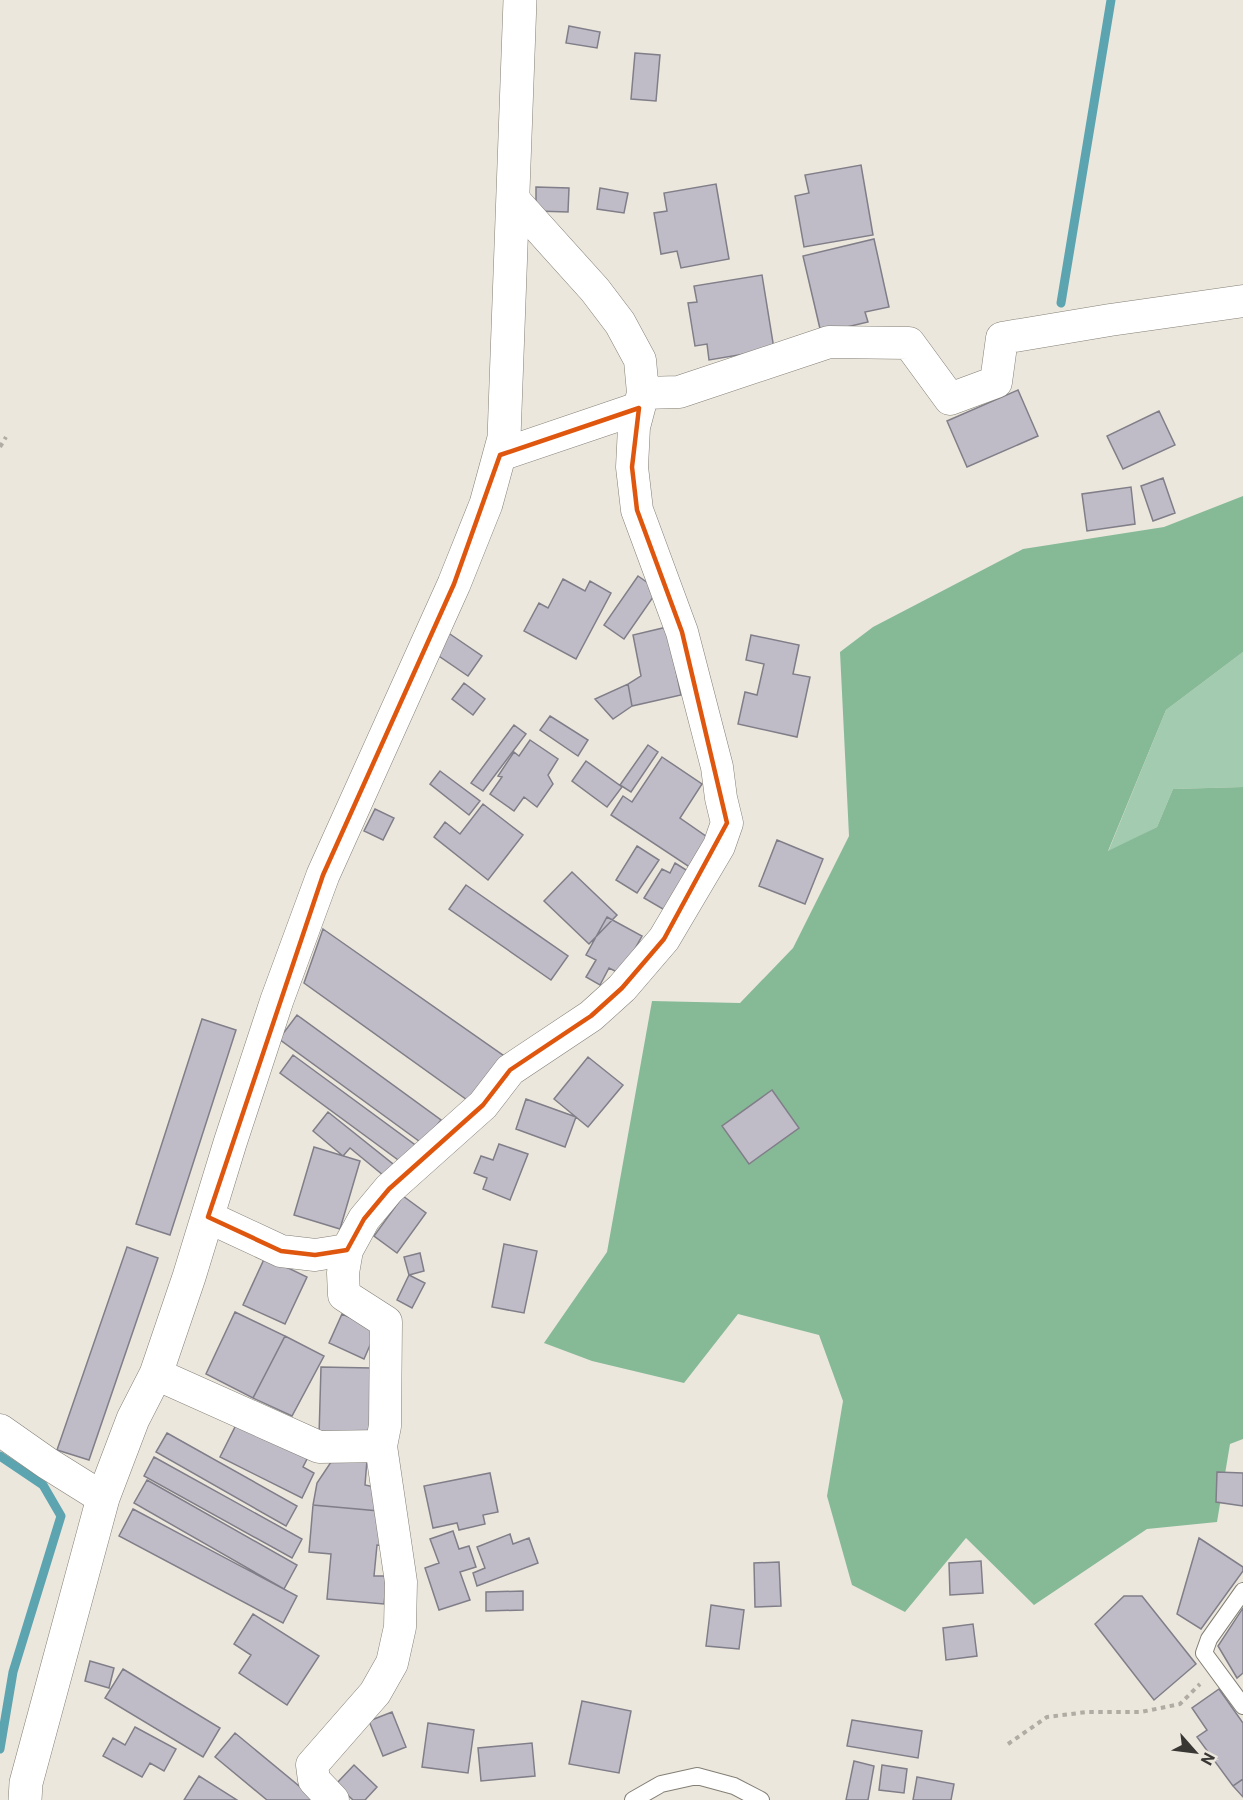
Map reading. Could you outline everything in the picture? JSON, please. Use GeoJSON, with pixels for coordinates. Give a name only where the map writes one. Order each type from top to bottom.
{"type":"FeatureCollection","features":[{"type":"Feature","properties":{"kind":"street"},"geometry":{"type":"LineString","coordinates":[[25,1800],[26,1784],[104,1498],[133,1419],[156,1374],[274,1011],[323,875],[454,584],[486,504],[500,455],[504,438],[520,0]]}},
{"type":"Feature","properties":{"kind":"street"},"geometry":{"type":"LineString","coordinates":[[333,1800],[314,1780],[312,1765],[375,1693],[392,1663],[400,1627],[401,1582],[381,1446],[385,1426],[386,1322],[344,1295],[344,1274],[348,1250],[364,1219],[389,1189],[483,1105],[510,1070],[591,1016],[622,988],[664,939],[719,846],[727,823],[717,767],[682,632],[637,510],[632,467],[634,427],[641,401],[640,360],[620,324],[595,290],[513,199]]}},
{"type":"Feature","properties":{"kind":"street"},"geometry":{"type":"LineString","coordinates":[[500,455],[641,401],[679,392],[830,342],[909,343],[950,399],[996,382],[1002,339],[1110,320],[1243,301]]}},
{"type":"Feature","properties":{"kind":"street"},"geometry":{"type":"LineString","coordinates":[[208,1217],[281,1251],[315,1255],[348,1250]]}},
{"type":"Feature","properties":{"kind":"street"},"geometry":{"type":"LineString","coordinates":[[156,1374],[320,1447],[381,1446]]}},
{"type":"Feature","properties":{"kind":"street"},"geometry":{"type":"LineString","coordinates":[[0,1430],[47,1463],[104,1498]]}},
{"type":"Feature","properties":{"kind":"lane"},"geometry":{"type":"LineString","coordinates":[[1243,1591],[1209,1639],[1204,1653],[1243,1706]]}},
{"type":"Feature","properties":{"kind":"lane"},"geometry":{"type":"LineString","coordinates":[[633,1800],[661,1784],[697,1776],[734,1786],[761,1800]]}},
{"type":"Feature","properties":{"kind":"path"},"geometry":{"type":"LineString","coordinates":[[0,447],[6,437]]}},
{"type":"Feature","properties":{"kind":"path"},"geometry":{"type":"LineString","coordinates":[[1008,1744],[1047,1717],[1086,1712],[1142,1712],[1180,1704],[1215,1668]]}},
{"type":"Feature","properties":{"kind":"highlighted area"},"geometry":{"type":"Polygon","coordinates":[[[639,408],[632,467],[637,510],[682,632],[727,823],[664,939],[622,988],[591,1016],[510,1070],[483,1105],[389,1189],[364,1219],[347,1250],[315,1255],[281,1251],[208,1217],[323,875],[454,584],[500,455],[639,408]]]}},
{"type":"Feature","properties":{"kind":"green space"},"geometry":{"type":"Polygon","coordinates":[[[1243,496],[1243,652],[1166,710],[1108,851],[1157,827],[1173,789],[1243,787],[1243,1439],[1230,1444],[1217,1522],[1147,1529],[1034,1605],[966,1538],[905,1612],[852,1585],[827,1496],[843,1401],[819,1335],[738,1314],[684,1383],[592,1361],[544,1343],[607,1252],[652,1001],[740,1003],[793,948],[849,836],[840,652],[873,627],[1023,549],[1164,527],[1243,496]]]}},
{"type":"Feature","properties":{"kind":"green space"},"geometry":{"type":"Polygon","coordinates":[[[1243,652],[1243,787],[1173,789],[1157,827],[1108,852],[1166,710],[1243,652]]]}},
{"type":"Feature","properties":{"kind":"building"},"geometry":{"type":"Polygon","coordinates":[[[569,26],[600,32],[597,48],[566,43],[569,26]]]}},
{"type":"Feature","properties":{"kind":"building"},"geometry":{"type":"Polygon","coordinates":[[[635,53],[660,55],[656,101],[631,99],[635,53]]]}},
{"type":"Feature","properties":{"kind":"building"},"geometry":{"type":"Polygon","coordinates":[[[861,165],[873,235],[804,247],[795,196],[809,193],[805,175],[861,165]]]}},
{"type":"Feature","properties":{"kind":"building"},"geometry":{"type":"Polygon","coordinates":[[[716,184],[729,259],[681,268],[677,251],[661,254],[654,213],[667,211],[664,193],[716,184]]]}},
{"type":"Feature","properties":{"kind":"building"},"geometry":{"type":"Polygon","coordinates":[[[536,187],[569,188],[568,212],[536,211],[536,187]]]}},
{"type":"Feature","properties":{"kind":"building"},"geometry":{"type":"Polygon","coordinates":[[[600,188],[628,193],[624,213],[597,209],[600,188]]]}},
{"type":"Feature","properties":{"kind":"building"},"geometry":{"type":"Polygon","coordinates":[[[874,239],[889,307],[865,312],[868,322],[821,333],[803,256],[874,239]]]}},
{"type":"Feature","properties":{"kind":"building"},"geometry":{"type":"Polygon","coordinates":[[[762,275],[774,349],[709,360],[707,344],[695,346],[688,303],[697,302],[694,286],[762,275]]]}},
{"type":"Feature","properties":{"kind":"building"},"geometry":{"type":"Polygon","coordinates":[[[1018,390],[1038,436],[967,467],[947,421],[1018,390]]]}},
{"type":"Feature","properties":{"kind":"building"},"geometry":{"type":"Polygon","coordinates":[[[1159,411],[1175,445],[1123,469],[1107,436],[1159,411]]]}},
{"type":"Feature","properties":{"kind":"building"},"geometry":{"type":"Polygon","coordinates":[[[1163,478],[1175,513],[1153,521],[1141,486],[1163,478]]]}},
{"type":"Feature","properties":{"kind":"building"},"geometry":{"type":"Polygon","coordinates":[[[1131,487],[1135,524],[1087,531],[1082,494],[1131,487]]]}},
{"type":"Feature","properties":{"kind":"building"},"geometry":{"type":"Polygon","coordinates":[[[638,576],[658,590],[624,639],[604,625],[638,576]]]}},
{"type":"Feature","properties":{"kind":"building"},"geometry":{"type":"Polygon","coordinates":[[[563,579],[585,591],[590,581],[611,593],[576,659],[524,631],[539,603],[548,608],[563,579]]]}},
{"type":"Feature","properties":{"kind":"building"},"geometry":{"type":"Polygon","coordinates":[[[667,627],[681,695],[632,706],[628,684],[641,676],[633,635],[667,627]]]}},
{"type":"Feature","properties":{"kind":"building"},"geometry":{"type":"Polygon","coordinates":[[[447,632],[482,656],[468,676],[433,652],[447,632]]]}},
{"type":"Feature","properties":{"kind":"building"},"geometry":{"type":"Polygon","coordinates":[[[751,635],[799,645],[793,674],[810,677],[797,737],[738,724],[745,692],[757,695],[764,664],[746,660],[751,635]]]}},
{"type":"Feature","properties":{"kind":"building"},"geometry":{"type":"Polygon","coordinates":[[[464,683],[485,699],[473,715],[452,699],[464,683]]]}},
{"type":"Feature","properties":{"kind":"building"},"geometry":{"type":"Polygon","coordinates":[[[628,684],[632,706],[613,719],[595,699],[628,684]]]}},
{"type":"Feature","properties":{"kind":"building"},"geometry":{"type":"Polygon","coordinates":[[[550,716],[588,740],[578,756],[540,730],[550,716]]]}},
{"type":"Feature","properties":{"kind":"building"},"geometry":{"type":"Polygon","coordinates":[[[514,725],[526,734],[483,791],[471,783],[514,725]]]}},
{"type":"Feature","properties":{"kind":"building"},"geometry":{"type":"Polygon","coordinates":[[[530,740],[558,759],[548,775],[553,784],[537,807],[524,797],[514,811],[490,794],[502,777],[498,776],[514,752],[519,756],[530,740]]]}},
{"type":"Feature","properties":{"kind":"building"},"geometry":{"type":"Polygon","coordinates":[[[648,745],[658,752],[631,792],[620,785],[648,745]]]}},
{"type":"Feature","properties":{"kind":"building"},"geometry":{"type":"Polygon","coordinates":[[[662,757],[702,784],[680,818],[710,839],[691,868],[611,815],[623,796],[632,802],[662,757]]]}},
{"type":"Feature","properties":{"kind":"building"},"geometry":{"type":"Polygon","coordinates":[[[586,761],[622,787],[607,807],[572,781],[586,761]]]}},
{"type":"Feature","properties":{"kind":"building"},"geometry":{"type":"Polygon","coordinates":[[[440,771],[480,801],[469,815],[430,784],[440,771]]]}},
{"type":"Feature","properties":{"kind":"building"},"geometry":{"type":"Polygon","coordinates":[[[483,804],[523,835],[488,880],[434,837],[445,822],[460,834],[483,804]]]}},
{"type":"Feature","properties":{"kind":"building"},"geometry":{"type":"Polygon","coordinates":[[[375,809],[394,818],[383,840],[364,831],[375,809]]]}},
{"type":"Feature","properties":{"kind":"building"},"geometry":{"type":"Polygon","coordinates":[[[777,840],[823,859],[805,904],[759,886],[777,840]]]}},
{"type":"Feature","properties":{"kind":"building"},"geometry":{"type":"Polygon","coordinates":[[[637,846],[659,860],[637,893],[616,880],[637,846]]]}},
{"type":"Feature","properties":{"kind":"building"},"geometry":{"type":"Polygon","coordinates":[[[675,863],[691,873],[668,912],[644,898],[662,869],[670,873],[675,863]]]}},
{"type":"Feature","properties":{"kind":"building"},"geometry":{"type":"Polygon","coordinates":[[[572,872],[617,915],[589,944],[544,901],[572,872]]]}},
{"type":"Feature","properties":{"kind":"building"},"geometry":{"type":"Polygon","coordinates":[[[466,885],[568,956],[551,980],[449,909],[466,885]]]}},
{"type":"Feature","properties":{"kind":"building"},"geometry":{"type":"Polygon","coordinates":[[[607,917],[642,936],[621,974],[609,968],[600,985],[586,977],[596,960],[586,955],[607,917]]]}},
{"type":"Feature","properties":{"kind":"building"},"geometry":{"type":"Polygon","coordinates":[[[323,929],[507,1058],[470,1102],[304,983],[323,929]]]}},
{"type":"Feature","properties":{"kind":"building"},"geometry":{"type":"Polygon","coordinates":[[[297,1015],[441,1120],[423,1144],[279,1039],[297,1015]]]}},
{"type":"Feature","properties":{"kind":"building"},"geometry":{"type":"Polygon","coordinates":[[[202,1019],[236,1030],[170,1235],[136,1224],[202,1019]]]}},
{"type":"Feature","properties":{"kind":"building"},"geometry":{"type":"Polygon","coordinates":[[[293,1055],[418,1147],[405,1165],[280,1073],[293,1055]]]}},
{"type":"Feature","properties":{"kind":"building"},"geometry":{"type":"Polygon","coordinates":[[[588,1057],[623,1085],[588,1127],[554,1099],[588,1057]]]}},
{"type":"Feature","properties":{"kind":"building"},"geometry":{"type":"Polygon","coordinates":[[[772,1090],[799,1128],[749,1164],[722,1126],[772,1090]]]}},
{"type":"Feature","properties":{"kind":"building"},"geometry":{"type":"Polygon","coordinates":[[[526,1099],[576,1117],[565,1147],[516,1129],[526,1099]]]}},
{"type":"Feature","properties":{"kind":"building"},"geometry":{"type":"Polygon","coordinates":[[[328,1112],[398,1168],[389,1180],[350,1148],[343,1156],[313,1131],[328,1112]]]}},
{"type":"Feature","properties":{"kind":"building"},"geometry":{"type":"Polygon","coordinates":[[[499,1144],[528,1154],[510,1200],[483,1189],[487,1178],[474,1173],[481,1156],[493,1160],[499,1144]]]}},
{"type":"Feature","properties":{"kind":"building"},"geometry":{"type":"Polygon","coordinates":[[[314,1147],[360,1161],[340,1229],[294,1215],[314,1147]]]}},
{"type":"Feature","properties":{"kind":"building"},"geometry":{"type":"Polygon","coordinates":[[[403,1196],[426,1213],[397,1253],[374,1236],[403,1196]]]}},
{"type":"Feature","properties":{"kind":"building"},"geometry":{"type":"Polygon","coordinates":[[[504,1244],[537,1251],[524,1313],[492,1307],[504,1244]]]}},
{"type":"Feature","properties":{"kind":"building"},"geometry":{"type":"Polygon","coordinates":[[[127,1247],[158,1258],[89,1460],[57,1450],[127,1247]]]}},
{"type":"Feature","properties":{"kind":"building"},"geometry":{"type":"Polygon","coordinates":[[[420,1253],[424,1271],[409,1275],[404,1257],[420,1253]]]}},
{"type":"Feature","properties":{"kind":"building"},"geometry":{"type":"Polygon","coordinates":[[[265,1257],[307,1277],[285,1324],[243,1305],[265,1257]]]}},
{"type":"Feature","properties":{"kind":"building"},"geometry":{"type":"Polygon","coordinates":[[[409,1275],[425,1283],[412,1308],[397,1300],[409,1275]]]}},
{"type":"Feature","properties":{"kind":"building"},"geometry":{"type":"Polygon","coordinates":[[[235,1312],[285,1336],[253,1398],[206,1374],[235,1312]]]}},
{"type":"Feature","properties":{"kind":"building"},"geometry":{"type":"Polygon","coordinates":[[[342,1314],[377,1329],[364,1359],[329,1343],[342,1314]]]}},
{"type":"Feature","properties":{"kind":"building"},"geometry":{"type":"Polygon","coordinates":[[[285,1336],[324,1356],[292,1416],[253,1398],[285,1336]]]}},
{"type":"Feature","properties":{"kind":"building"},"geometry":{"type":"Polygon","coordinates":[[[321,1367],[371,1368],[370,1437],[319,1436],[321,1367]]]}},
{"type":"Feature","properties":{"kind":"building"},"geometry":{"type":"Polygon","coordinates":[[[238,1421],[309,1455],[303,1467],[314,1473],[302,1498],[220,1457],[238,1421]]]}},
{"type":"Feature","properties":{"kind":"building"},"geometry":{"type":"Polygon","coordinates":[[[167,1433],[297,1506],[286,1526],[156,1452],[167,1433]]]}},
{"type":"Feature","properties":{"kind":"building"},"geometry":{"type":"Polygon","coordinates":[[[335,1456],[367,1460],[365,1485],[374,1487],[379,1511],[313,1505],[317,1483],[335,1456]]]}},
{"type":"Feature","properties":{"kind":"building"},"geometry":{"type":"Polygon","coordinates":[[[154,1457],[302,1539],[292,1558],[144,1476],[154,1457]]]}},
{"type":"Feature","properties":{"kind":"building"},"geometry":{"type":"Polygon","coordinates":[[[1217,1472],[1243,1473],[1243,1506],[1216,1502],[1217,1472]]]}},
{"type":"Feature","properties":{"kind":"building"},"geometry":{"type":"Polygon","coordinates":[[[490,1473],[498,1512],[483,1515],[485,1524],[459,1530],[457,1523],[433,1528],[424,1486],[490,1473]]]}},
{"type":"Feature","properties":{"kind":"building"},"geometry":{"type":"Polygon","coordinates":[[[147,1480],[297,1565],[284,1589],[134,1503],[147,1480]]]}},
{"type":"Feature","properties":{"kind":"building"},"geometry":{"type":"Polygon","coordinates":[[[313,1505],[379,1511],[385,1546],[377,1545],[374,1576],[387,1576],[384,1604],[327,1599],[331,1554],[309,1552],[313,1505]]]}},
{"type":"Feature","properties":{"kind":"building"},"geometry":{"type":"Polygon","coordinates":[[[133,1509],[297,1596],[283,1623],[119,1536],[133,1509]]]}},
{"type":"Feature","properties":{"kind":"building"},"geometry":{"type":"Polygon","coordinates":[[[453,1531],[459,1549],[469,1546],[476,1567],[460,1572],[470,1600],[439,1610],[425,1568],[439,1563],[430,1539],[453,1531]]]}},
{"type":"Feature","properties":{"kind":"building"},"geometry":{"type":"Polygon","coordinates":[[[510,1534],[513,1544],[529,1538],[538,1563],[477,1586],[473,1573],[485,1568],[477,1547],[510,1534]]]}},
{"type":"Feature","properties":{"kind":"building"},"geometry":{"type":"Polygon","coordinates":[[[1199,1538],[1243,1567],[1243,1571],[1201,1629],[1177,1614],[1199,1538]]]}},
{"type":"Feature","properties":{"kind":"building"},"geometry":{"type":"Polygon","coordinates":[[[981,1561],[983,1593],[950,1595],[949,1563],[981,1561]]]}},
{"type":"Feature","properties":{"kind":"building"},"geometry":{"type":"Polygon","coordinates":[[[779,1562],[781,1606],[755,1607],[754,1563],[779,1562]]]}},
{"type":"Feature","properties":{"kind":"building"},"geometry":{"type":"Polygon","coordinates":[[[523,1591],[523,1610],[486,1611],[486,1592],[523,1591]]]}},
{"type":"Feature","properties":{"kind":"building"},"geometry":{"type":"Polygon","coordinates":[[[1124,1596],[1142,1596],[1196,1664],[1154,1700],[1095,1624],[1124,1596]]]}},
{"type":"Feature","properties":{"kind":"building"},"geometry":{"type":"Polygon","coordinates":[[[711,1605],[744,1610],[739,1649],[706,1646],[711,1605]]]}},
{"type":"Feature","properties":{"kind":"building"},"geometry":{"type":"Polygon","coordinates":[[[1243,1608],[1243,1673],[1237,1678],[1218,1646],[1243,1608]]]}},
{"type":"Feature","properties":{"kind":"building"},"geometry":{"type":"Polygon","coordinates":[[[253,1614],[319,1656],[287,1705],[239,1673],[251,1655],[234,1644],[253,1614]]]}},
{"type":"Feature","properties":{"kind":"building"},"geometry":{"type":"Polygon","coordinates":[[[973,1624],[977,1656],[946,1660],[943,1628],[973,1624]]]}},
{"type":"Feature","properties":{"kind":"building"},"geometry":{"type":"Polygon","coordinates":[[[90,1661],[114,1668],[109,1688],[85,1681],[90,1661]]]}},
{"type":"Feature","properties":{"kind":"building"},"geometry":{"type":"Polygon","coordinates":[[[123,1669],[220,1728],[203,1757],[105,1698],[123,1669]]]}},
{"type":"Feature","properties":{"kind":"building"},"geometry":{"type":"Polygon","coordinates":[[[1219,1689],[1243,1723],[1243,1779],[1233,1786],[1197,1737],[1207,1730],[1192,1708],[1219,1689]]]}},
{"type":"Feature","properties":{"kind":"building"},"geometry":{"type":"Polygon","coordinates":[[[582,1701],[631,1711],[619,1773],[569,1764],[582,1701]]]}},
{"type":"Feature","properties":{"kind":"building"},"geometry":{"type":"Polygon","coordinates":[[[392,1712],[406,1747],[383,1756],[369,1721],[392,1712]]]}},
{"type":"Feature","properties":{"kind":"building"},"geometry":{"type":"Polygon","coordinates":[[[852,1720],[922,1731],[918,1758],[847,1746],[852,1720]]]}},
{"type":"Feature","properties":{"kind":"building"},"geometry":{"type":"Polygon","coordinates":[[[428,1723],[474,1730],[468,1773],[422,1767],[428,1723]]]}},
{"type":"Feature","properties":{"kind":"building"},"geometry":{"type":"Polygon","coordinates":[[[135,1727],[176,1749],[164,1771],[150,1763],[142,1777],[103,1756],[113,1738],[125,1745],[135,1727]]]}},
{"type":"Feature","properties":{"kind":"building"},"geometry":{"type":"Polygon","coordinates":[[[235,1733],[316,1800],[267,1800],[215,1757],[235,1733]]]}},
{"type":"Feature","properties":{"kind":"building"},"geometry":{"type":"Polygon","coordinates":[[[532,1743],[535,1776],[481,1781],[478,1748],[532,1743]]]}},
{"type":"Feature","properties":{"kind":"building"},"geometry":{"type":"Polygon","coordinates":[[[854,1761],[874,1766],[868,1800],[846,1800],[854,1761]]]}},
{"type":"Feature","properties":{"kind":"building"},"geometry":{"type":"Polygon","coordinates":[[[354,1765],[377,1787],[365,1800],[353,1800],[336,1784],[354,1765]]]}},
{"type":"Feature","properties":{"kind":"building"},"geometry":{"type":"Polygon","coordinates":[[[882,1765],[907,1769],[904,1793],[879,1790],[882,1765]]]}},
{"type":"Feature","properties":{"kind":"building"},"geometry":{"type":"Polygon","coordinates":[[[199,1776],[237,1800],[184,1800],[199,1776]]]}},
{"type":"Feature","properties":{"kind":"building"},"geometry":{"type":"Polygon","coordinates":[[[917,1777],[954,1784],[951,1800],[913,1800],[917,1777]]]}},
{"type":"Feature","properties":{"kind":"building"},"geometry":{"type":"Polygon","coordinates":[[[1243,1779],[1243,1797],[1233,1786],[1243,1779]]]}},
{"type":"Feature","properties":{"kind":"waterway"},"geometry":{"type":"LineString","coordinates":[[1061,303],[1111,0]]}},
{"type":"Feature","properties":{"kind":"waterway"},"geometry":{"type":"LineString","coordinates":[[0,1456],[43,1485],[61,1516],[13,1672],[0,1749]]}}]}
